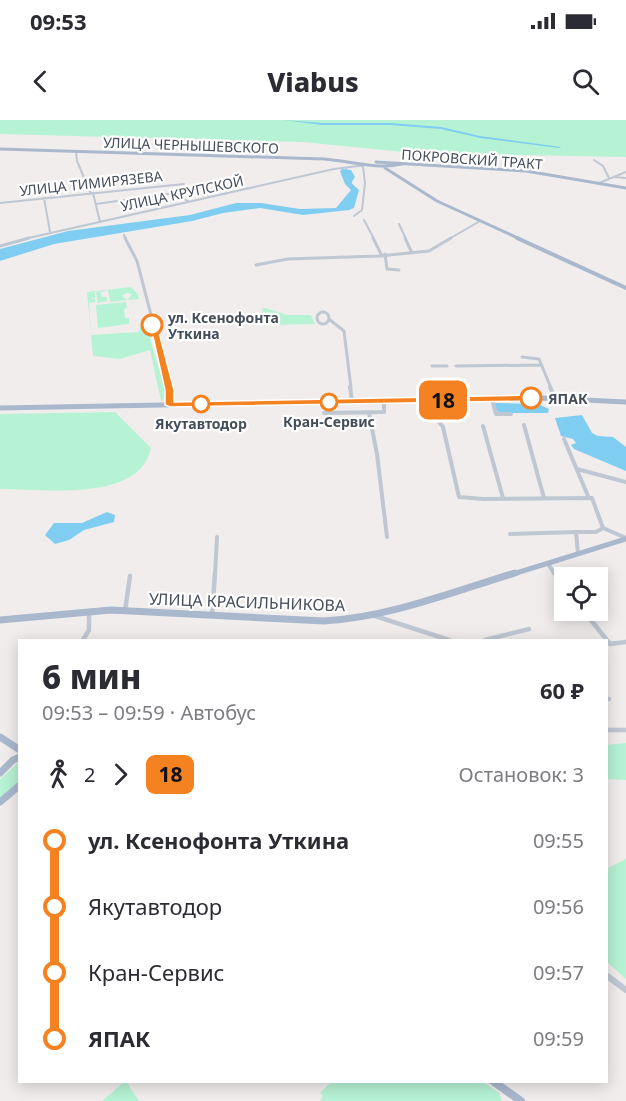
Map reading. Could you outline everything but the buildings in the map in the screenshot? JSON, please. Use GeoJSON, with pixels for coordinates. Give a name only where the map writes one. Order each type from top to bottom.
{"type":"FeatureCollection","features":[{"type":"Feature","properties":{"kind":"main road","name":"УЛИЦА ЧЕРНЫШЕВСКОГО"},"geometry":{"type":"LineString","coordinates":[[0,149],[368,164],[393,172],[430,197],[626,288]]}},
{"type":"Feature","properties":{"kind":"main road","name":"ПОКРОВСКИЙ ТРАКТ"},"geometry":{"type":"LineString","coordinates":[[357,162],[518,170],[626,188]]}},
{"type":"Feature","properties":{"kind":"main road"},"geometry":{"type":"LineString","coordinates":[[381,167],[380,164],[389,165]]}},
{"type":"Feature","properties":{"kind":"main road"},"geometry":{"type":"LineString","coordinates":[[381,167],[389,165]]}},
{"type":"Feature","properties":{"kind":"main road"},"geometry":{"type":"LineString","coordinates":[[389,165],[393,172]]}},
{"type":"Feature","properties":{"kind":"main road"},"geometry":{"type":"LineString","coordinates":[[0,408],[555,398],[626,402]]}},
{"type":"Feature","properties":{"kind":"main road","name":"УЛИЦА КРАСИЛЬНИКОВА"},"geometry":{"type":"LineString","coordinates":[[0,620],[89,611],[324,621],[375,616],[626,538]]}},
{"type":"Feature","properties":{"kind":"main road"},"geometry":{"type":"LineString","coordinates":[[0,737],[18,749]]}},
{"type":"Feature","properties":{"kind":"main road"},"geometry":{"type":"LineString","coordinates":[[0,773],[16,759],[9,744]]}},
{"type":"Feature","properties":{"kind":"main road"},"geometry":{"type":"LineString","coordinates":[[0,802],[18,787]]}},
{"type":"Feature","properties":{"kind":"main road"},"geometry":{"type":"LineString","coordinates":[[495,1083],[511,1098],[521,1101]]}},
{"type":"Feature","properties":{"kind":"street"},"geometry":{"type":"LineString","coordinates":[[76,152],[77,161],[96,204],[100,222]]}},
{"type":"Feature","properties":{"kind":"street"},"geometry":{"type":"LineString","coordinates":[[594,160],[603,166],[611,178]]}},
{"type":"Feature","properties":{"kind":"street","name":"УЛИЦА КРУПСКОЙ"},"geometry":{"type":"LineString","coordinates":[[0,246],[50,232],[334,169],[368,164]]}},
{"type":"Feature","properties":{"kind":"street"},"geometry":{"type":"LineString","coordinates":[[354,216],[362,210],[366,194],[367,177],[363,166]]}},
{"type":"Feature","properties":{"kind":"street"},"geometry":{"type":"LineString","coordinates":[[599,183],[626,172]]}},
{"type":"Feature","properties":{"kind":"street"},"geometry":{"type":"LineString","coordinates":[[611,178],[626,178]]}},
{"type":"Feature","properties":{"kind":"street","name":"УЛИЦА ТИМИРЯЗЕВА"},"geometry":{"type":"LineString","coordinates":[[0,203],[184,184]]}},
{"type":"Feature","properties":{"kind":"street"},"geometry":{"type":"LineString","coordinates":[[96,204],[175,193],[189,202]]}},
{"type":"Feature","properties":{"kind":"street"},"geometry":{"type":"LineString","coordinates":[[44,198],[50,232]]}},
{"type":"Feature","properties":{"kind":"street"},"geometry":{"type":"LineString","coordinates":[[364,220],[384,255],[387,269],[399,270]]}},
{"type":"Feature","properties":{"kind":"street"},"geometry":{"type":"LineString","coordinates":[[256,265],[288,259],[429,251],[480,221]]}},
{"type":"Feature","properties":{"kind":"street"},"geometry":{"type":"LineString","coordinates":[[399,224],[412,253]]}},
{"type":"Feature","properties":{"kind":"street"},"geometry":{"type":"LineString","coordinates":[[124,236],[137,261],[170,390],[170,405]]}},
{"type":"Feature","properties":{"kind":"street"},"geometry":{"type":"LineString","coordinates":[[329,322],[339,325],[344,331],[352,401]]}},
{"type":"Feature","properties":{"kind":"street"},"geometry":{"type":"LineString","coordinates":[[522,357],[538,357],[555,398]]}},
{"type":"Feature","properties":{"kind":"street"},"geometry":{"type":"LineString","coordinates":[[456,366],[542,365]]}},
{"type":"Feature","properties":{"kind":"street"},"geometry":{"type":"LineString","coordinates":[[432,366],[447,366]]}},
{"type":"Feature","properties":{"kind":"street"},"geometry":{"type":"LineString","coordinates":[[492,399],[496,414],[511,414]]}},
{"type":"Feature","properties":{"kind":"street"},"geometry":{"type":"LineString","coordinates":[[433,400],[434,414],[443,427],[459,497],[588,496]]}},
{"type":"Feature","properties":{"kind":"street"},"geometry":{"type":"LineString","coordinates":[[324,413],[384,412],[384,401]]}},
{"type":"Feature","properties":{"kind":"street"},"geometry":{"type":"LineString","coordinates":[[369,412],[377,454],[387,537]]}},
{"type":"Feature","properties":{"kind":"street"},"geometry":{"type":"LineString","coordinates":[[483,426],[503,498]]}},
{"type":"Feature","properties":{"kind":"street"},"geometry":{"type":"LineString","coordinates":[[524,426],[544,498]]}},
{"type":"Feature","properties":{"kind":"street"},"geometry":{"type":"LineString","coordinates":[[564,439],[588,496],[593,500],[603,528],[626,538]]}},
{"type":"Feature","properties":{"kind":"street"},"geometry":{"type":"LineString","coordinates":[[577,469],[626,482]]}},
{"type":"Feature","properties":{"kind":"street"},"geometry":{"type":"LineString","coordinates":[[510,534],[596,532],[603,528]]}},
{"type":"Feature","properties":{"kind":"street"},"geometry":{"type":"LineString","coordinates":[[576,532],[578,554]]}},
{"type":"Feature","properties":{"kind":"street"},"geometry":{"type":"LineString","coordinates":[[212,615],[217,537]]}},
{"type":"Feature","properties":{"kind":"street"},"geometry":{"type":"LineString","coordinates":[[547,563],[554,572]]}},
{"type":"Feature","properties":{"kind":"street"},"geometry":{"type":"LineString","coordinates":[[125,611],[130,576]]}},
{"type":"Feature","properties":{"kind":"street"},"geometry":{"type":"LineString","coordinates":[[84,639],[89,630],[89,611]]}},
{"type":"Feature","properties":{"kind":"street"},"geometry":{"type":"LineString","coordinates":[[375,616],[396,626],[446,639]]}},
{"type":"Feature","properties":{"kind":"street"},"geometry":{"type":"LineString","coordinates":[[591,621],[605,639]]}},
{"type":"Feature","properties":{"kind":"street"},"geometry":{"type":"LineString","coordinates":[[488,639],[529,629]]}},
{"type":"Feature","properties":{"kind":"street"},"geometry":{"type":"LineString","coordinates":[[608,642],[612,646],[626,642]]}},
{"type":"Feature","properties":{"kind":"street"},"geometry":{"type":"LineString","coordinates":[[608,730],[626,730]]}},
{"type":"Feature","properties":{"kind":"street"},"geometry":{"type":"LineString","coordinates":[[608,976],[626,990]]}},
{"type":"Feature","properties":{"kind":"green space"},"geometry":{"type":"Polygon","coordinates":[[[0,120],[626,120],[626,157],[413,153],[303,142],[0,134],[0,120]]]}},
{"type":"Feature","properties":{"kind":"green space"},"geometry":{"type":"Polygon","coordinates":[[[131,287],[138,294],[139,299],[128,300],[132,294],[126,293],[122,296],[127,300],[110,302],[108,290],[100,292],[102,297],[107,297],[107,301],[98,303],[96,293],[99,292],[95,292],[95,298],[91,299],[95,299],[95,302],[89,303],[91,334],[87,292],[131,287]]]}},
{"type":"Feature","properties":{"kind":"green space"},"geometry":{"type":"Polygon","coordinates":[[[126,302],[125,318],[129,318],[129,324],[98,328],[96,305],[126,302]]]}},
{"type":"Feature","properties":{"kind":"green space"},"geometry":{"type":"Polygon","coordinates":[[[262,309],[287,315],[311,315],[315,324],[266,325],[262,309]]]}},
{"type":"Feature","properties":{"kind":"green space"},"geometry":{"type":"Polygon","coordinates":[[[149,325],[151,342],[166,393],[163,401],[161,401],[150,350],[120,359],[93,356],[91,335],[139,332],[140,326],[149,325]]]}},
{"type":"Feature","properties":{"kind":"green space"},"geometry":{"type":"Polygon","coordinates":[[[115,412],[151,448],[143,466],[129,478],[87,489],[63,491],[0,489],[0,414],[115,412]]]}},
{"type":"Feature","properties":{"kind":"green space"},"geometry":{"type":"Polygon","coordinates":[[[626,743],[626,780],[608,779],[608,745],[626,743]]]}},
{"type":"Feature","properties":{"kind":"green space"},"geometry":{"type":"Polygon","coordinates":[[[18,763],[18,782],[0,798],[0,779],[18,763]]]}},
{"type":"Feature","properties":{"kind":"green space"},"geometry":{"type":"Polygon","coordinates":[[[626,859],[626,979],[608,963],[608,868],[626,859]]]}},
{"type":"Feature","properties":{"kind":"green space"},"geometry":{"type":"Polygon","coordinates":[[[123,1083],[127,1083],[139,1101],[102,1101],[123,1083]]]}},
{"type":"Feature","properties":{"kind":"green space"},"geometry":{"type":"Polygon","coordinates":[[[330,1083],[484,1083],[499,1093],[502,1101],[320,1101],[323,1096],[320,1093],[330,1083]]]}},
{"type":"Feature","properties":{"kind":"water"},"geometry":{"type":"Polygon","coordinates":[[[342,169],[351,170],[355,177],[351,183],[359,190],[354,208],[349,210],[303,215],[260,208],[223,213],[192,221],[54,244],[0,261],[0,249],[68,231],[190,215],[236,203],[261,203],[300,209],[336,208],[351,190],[345,184],[340,171],[342,169]]]}},
{"type":"Feature","properties":{"kind":"water"},"geometry":{"type":"Polygon","coordinates":[[[494,403],[538,404],[549,409],[548,413],[500,413],[495,409],[494,403]]]}},
{"type":"Feature","properties":{"kind":"water"},"geometry":{"type":"Polygon","coordinates":[[[582,415],[592,433],[598,436],[613,437],[626,447],[626,471],[574,449],[571,445],[576,443],[573,439],[561,436],[555,418],[582,415]]]}},
{"type":"Feature","properties":{"kind":"water"},"geometry":{"type":"Polygon","coordinates":[[[107,512],[115,515],[114,522],[84,530],[69,540],[55,544],[45,535],[54,523],[82,523],[107,512]]]}},
{"type":"Feature","properties":{"kind":"waterway"},"geometry":{"type":"LineString","coordinates":[[285,120],[322,124],[390,124],[441,128],[480,137],[559,147]]}},
{"type":"Feature","properties":{"kind":"waterway"},"geometry":{"type":"LineString","coordinates":[[346,169],[354,191]]}},
{"type":"Feature","properties":{"kind":"bus line","name":"18"},"geometry":{"type":"LineString","coordinates":[[152,325],[170,390],[170,405],[531,398]]}},
{"type":"Feature","properties":{"kind":"place","name":"ул. Ксенофонта Уткина"},"geometry":{"type":"Point","coordinates":[152,325]}},
{"type":"Feature","properties":{"kind":"place","name":"ЯПАК"},"geometry":{"type":"Point","coordinates":[531,398]}},
{"type":"Feature","properties":{"kind":"place","name":"Кран-Сервис"},"geometry":{"type":"Point","coordinates":[329,402]}},
{"type":"Feature","properties":{"kind":"place","name":"Якутавтодор"},"geometry":{"type":"Point","coordinates":[201,404]}}]}
